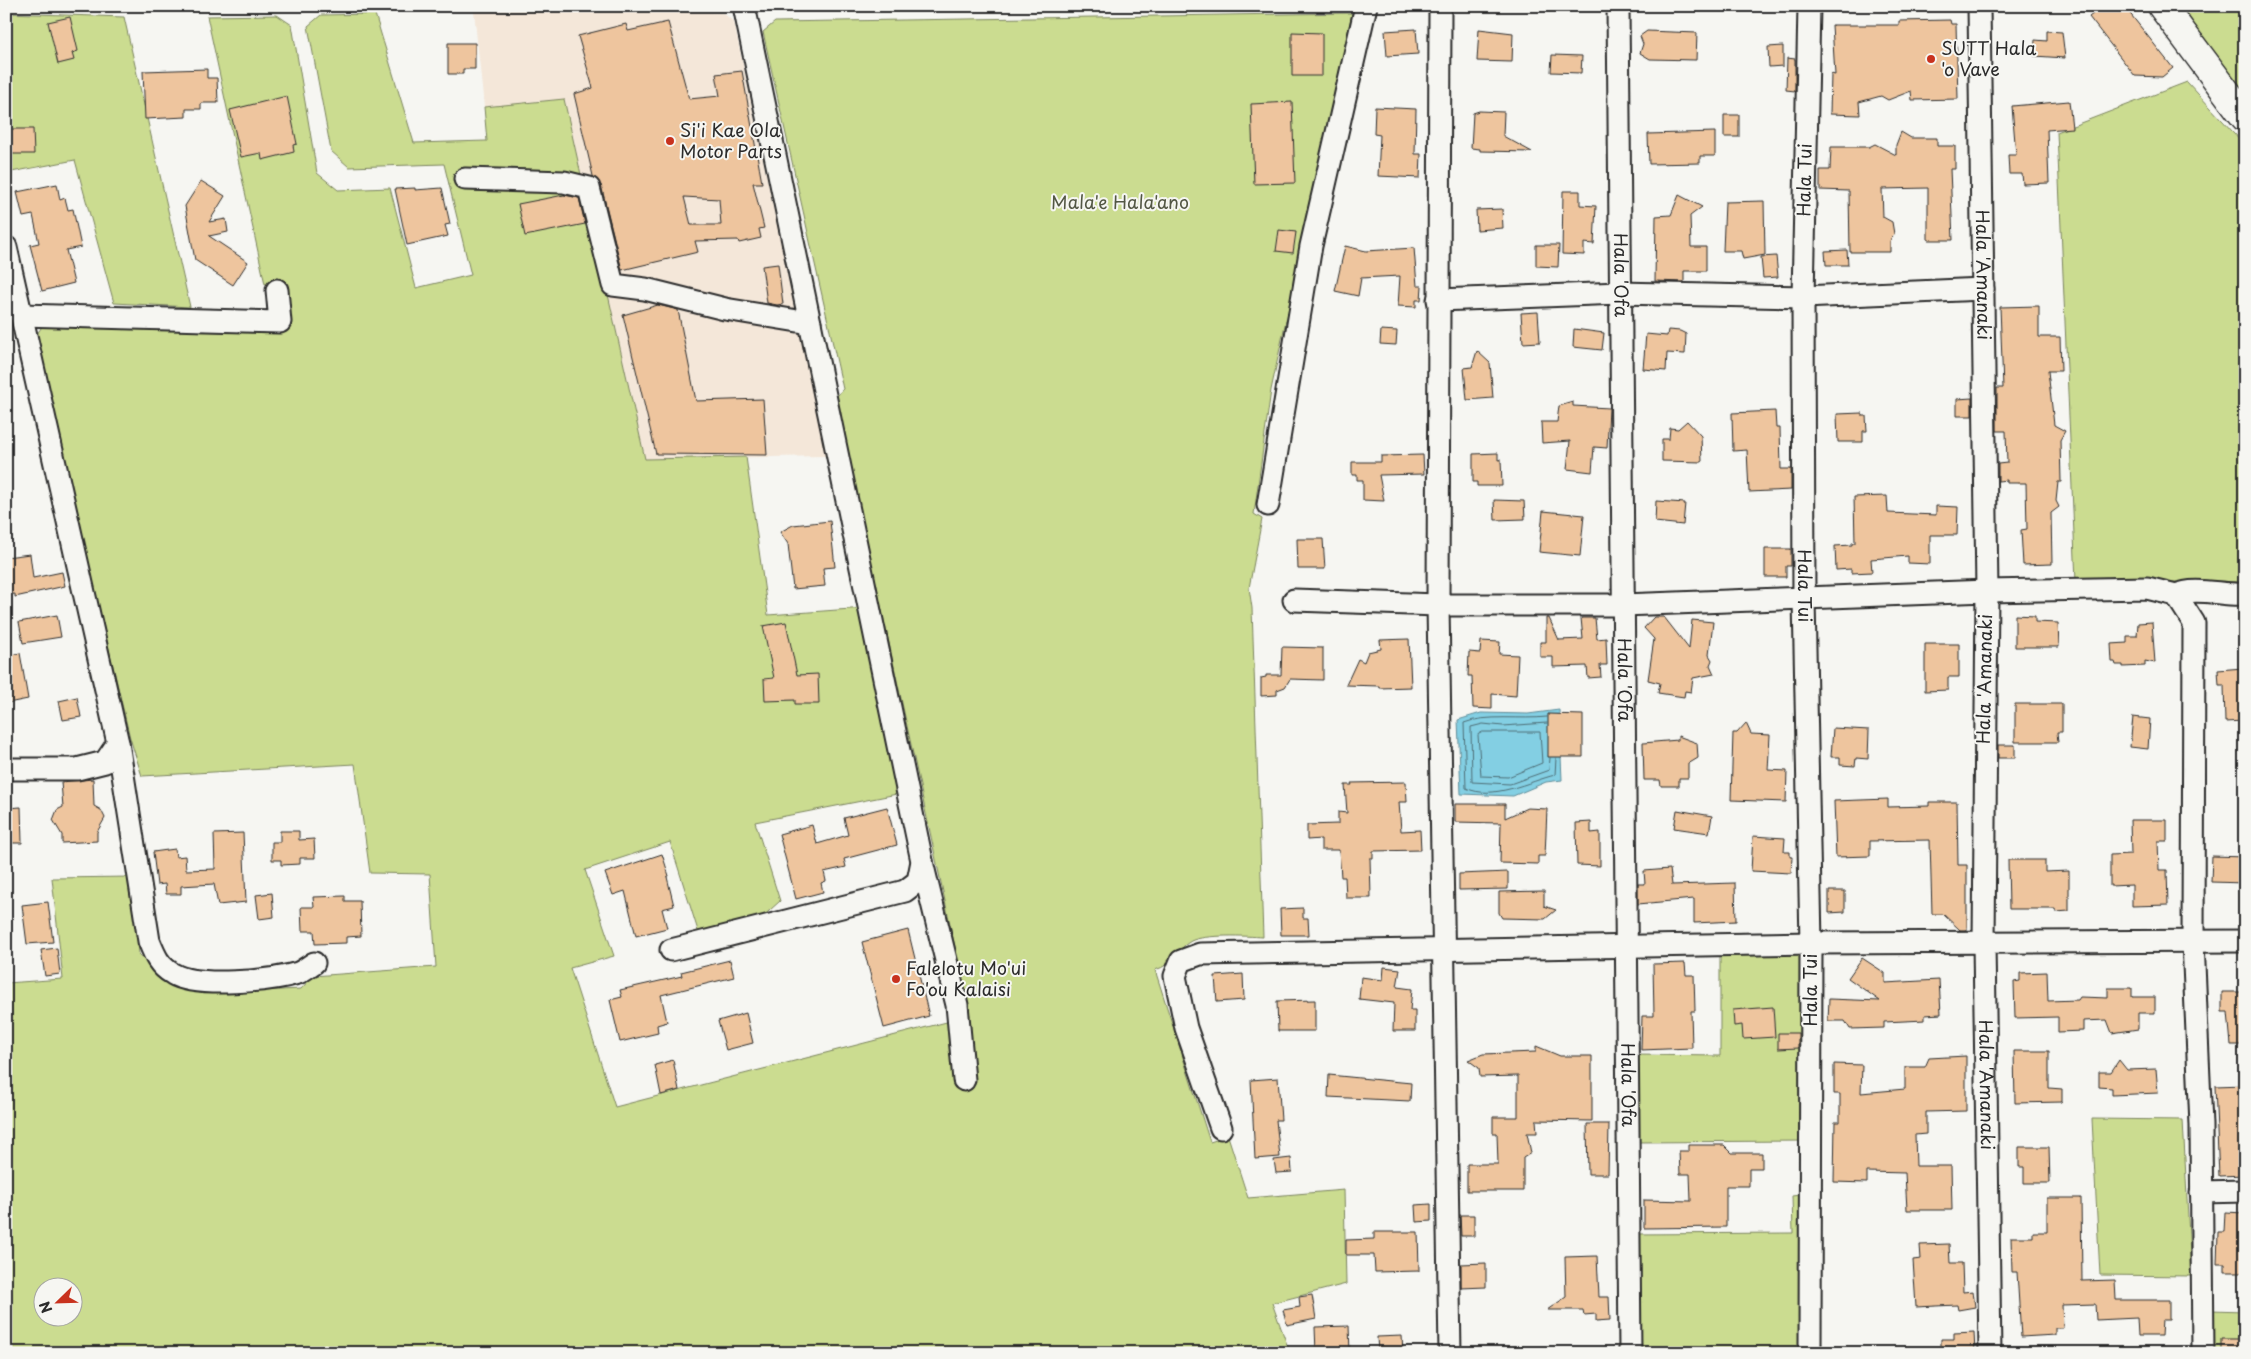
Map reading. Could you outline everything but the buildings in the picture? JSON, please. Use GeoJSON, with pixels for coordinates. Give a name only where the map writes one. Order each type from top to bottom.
{"type":"FeatureCollection","features":[{"type":"Feature","properties":{"kind":"main road"},"geometry":{"type":"LineString","coordinates":[[2162,6],[2245,117]]}},
{"type":"Feature","properties":{"kind":"street"},"geometry":{"type":"LineString","coordinates":[[744,6],[922,861],[957,1005],[964,1080]]}},
{"type":"Feature","properties":{"kind":"street"},"geometry":{"type":"LineString","coordinates":[[1268,505],[1311,246],[1366,6]]}},
{"type":"Feature","properties":{"kind":"street"},"geometry":{"type":"LineString","coordinates":[[1440,6],[1438,605],[1450,1353]]}},
{"type":"Feature","properties":{"kind":"street","name":"Hala 'Ofa"},"geometry":{"type":"LineString","coordinates":[[1618,6],[1630,1353]]}},
{"type":"Feature","properties":{"kind":"street","name":"Hala Tui"},"geometry":{"type":"LineString","coordinates":[[1808,6],[1803,297],[1804,599],[1811,943],[1810,1353]]}},
{"type":"Feature","properties":{"kind":"street","name":"Hala 'Amanaki"},"geometry":{"type":"LineString","coordinates":[[1979,6],[1987,591],[1984,943],[1990,1353]]}},
{"type":"Feature","properties":{"kind":"street"},"geometry":{"type":"LineString","coordinates":[[465,179],[564,182],[589,188],[613,285],[646,289],[725,310],[810,323]]}},
{"type":"Feature","properties":{"kind":"street"},"geometry":{"type":"LineString","coordinates":[[6,246],[118,743],[149,941],[159,964],[174,976],[202,983],[282,977],[300,972],[314,963]]}},
{"type":"Feature","properties":{"kind":"street"},"geometry":{"type":"LineString","coordinates":[[1438,300],[1620,293],[1803,297],[1983,289]]}},
{"type":"Feature","properties":{"kind":"street"},"geometry":{"type":"LineString","coordinates":[[21,315],[280,322],[277,290]]}},
{"type":"Feature","properties":{"kind":"street"},"geometry":{"type":"LineString","coordinates":[[1294,600],[1438,605],[1623,605],[1987,591],[2147,588],[2176,594],[2188,589],[2227,595],[2245,594]]}},
{"type":"Feature","properties":{"kind":"street"},"geometry":{"type":"LineString","coordinates":[[2176,594],[2194,623],[2193,941],[2201,1192],[2203,1353]]}},
{"type":"Feature","properties":{"kind":"street"},"geometry":{"type":"LineString","coordinates":[[6,769],[77,769],[105,762],[118,743]]}},
{"type":"Feature","properties":{"kind":"street"},"geometry":{"type":"LineString","coordinates":[[671,950],[905,891],[918,881],[922,861]]}},
{"type":"Feature","properties":{"kind":"street"},"geometry":{"type":"LineString","coordinates":[[1221,1128],[1186,1028],[1175,976],[1181,961],[1200,954],[1811,943],[2245,941]]}},
{"type":"Feature","properties":{"kind":"street"},"geometry":{"type":"LineString","coordinates":[[2201,1192],[2245,1191]]}},
{"type":"Feature","properties":{"kind":"shaded area"},"geometry":{"type":"Polygon","coordinates":[[[639,7],[723,13],[734,22],[826,456],[645,459],[564,99],[484,107],[474,11],[639,7]]]}},
{"type":"Feature","properties":{"kind":"green space"},"geometry":{"type":"Polygon","coordinates":[[[2181,6],[2245,6],[2245,94],[2181,6]]]}},
{"type":"Feature","properties":{"kind":"green space"},"geometry":{"type":"Polygon","coordinates":[[[6,13],[124,17],[190,307],[114,303],[75,160],[6,173],[6,13]]]}},
{"type":"Feature","properties":{"kind":"green space","name":"Mala'e Hala'ano"},"geometry":{"type":"Polygon","coordinates":[[[1352,13],[1271,390],[1254,514],[1262,519],[1249,588],[1252,608],[1263,937],[1226,936],[1197,939],[1186,944],[1171,961],[1155,970],[1210,1142],[1228,1136],[1248,1198],[1344,1190],[1346,1284],[1272,1303],[1290,1353],[6,1353],[6,983],[63,979],[52,878],[132,877],[139,954],[163,981],[203,994],[301,989],[313,976],[436,967],[430,874],[370,873],[355,764],[142,776],[130,738],[35,337],[43,325],[271,330],[285,283],[265,284],[207,16],[277,15],[292,25],[317,173],[338,190],[390,188],[416,288],[471,275],[444,164],[349,167],[331,151],[308,26],[321,15],[375,14],[414,143],[487,141],[484,107],[564,99],[645,459],[746,457],[768,615],[865,608],[897,794],[755,822],[780,901],[759,920],[699,934],[670,842],[585,870],[614,956],[570,968],[615,1107],[970,1016],[847,450],[837,396],[843,389],[763,32],[775,22],[1352,13]]]}},
{"type":"Feature","properties":{"kind":"green space"},"geometry":{"type":"Polygon","coordinates":[[[2187,82],[2245,145],[2245,582],[2076,582],[2057,132],[2187,82]]]}},
{"type":"Feature","properties":{"kind":"green space"},"geometry":{"type":"Polygon","coordinates":[[[1796,952],[1804,960],[1805,1141],[1636,1142],[1635,1055],[1720,1056],[1720,953],[1796,952]]]}},
{"type":"Feature","properties":{"kind":"green space"},"geometry":{"type":"Polygon","coordinates":[[[2092,1119],[2183,1120],[2191,1276],[2100,1275],[2092,1119]]]}},
{"type":"Feature","properties":{"kind":"green space"},"geometry":{"type":"Polygon","coordinates":[[[1821,1192],[1820,1353],[1642,1353],[1636,1294],[1636,1234],[1793,1233],[1792,1196],[1821,1192]]]}},
{"type":"Feature","properties":{"kind":"green space"},"geometry":{"type":"Polygon","coordinates":[[[2210,1310],[2245,1311],[2245,1353],[2210,1353],[2210,1310]]]}},
{"type":"Feature","properties":{"kind":"water"},"geometry":{"type":"Polygon","coordinates":[[[1559,710],[1562,780],[1546,782],[1513,796],[1461,794],[1458,720],[1481,713],[1528,714],[1559,710]]]}},
{"type":"Feature","properties":{"kind":"place","name":"SUTT Hala 'o Vave"},"geometry":{"type":"Point","coordinates":[1931,59]}},
{"type":"Feature","properties":{"kind":"place","name":"Si'i Kae Ola Motor Parts"},"geometry":{"type":"Point","coordinates":[670,141]}},
{"type":"Feature","properties":{"kind":"place","name":"Falelotu Mo'ui Fo'ou Kalaisi"},"geometry":{"type":"Point","coordinates":[896,979]}}]}
